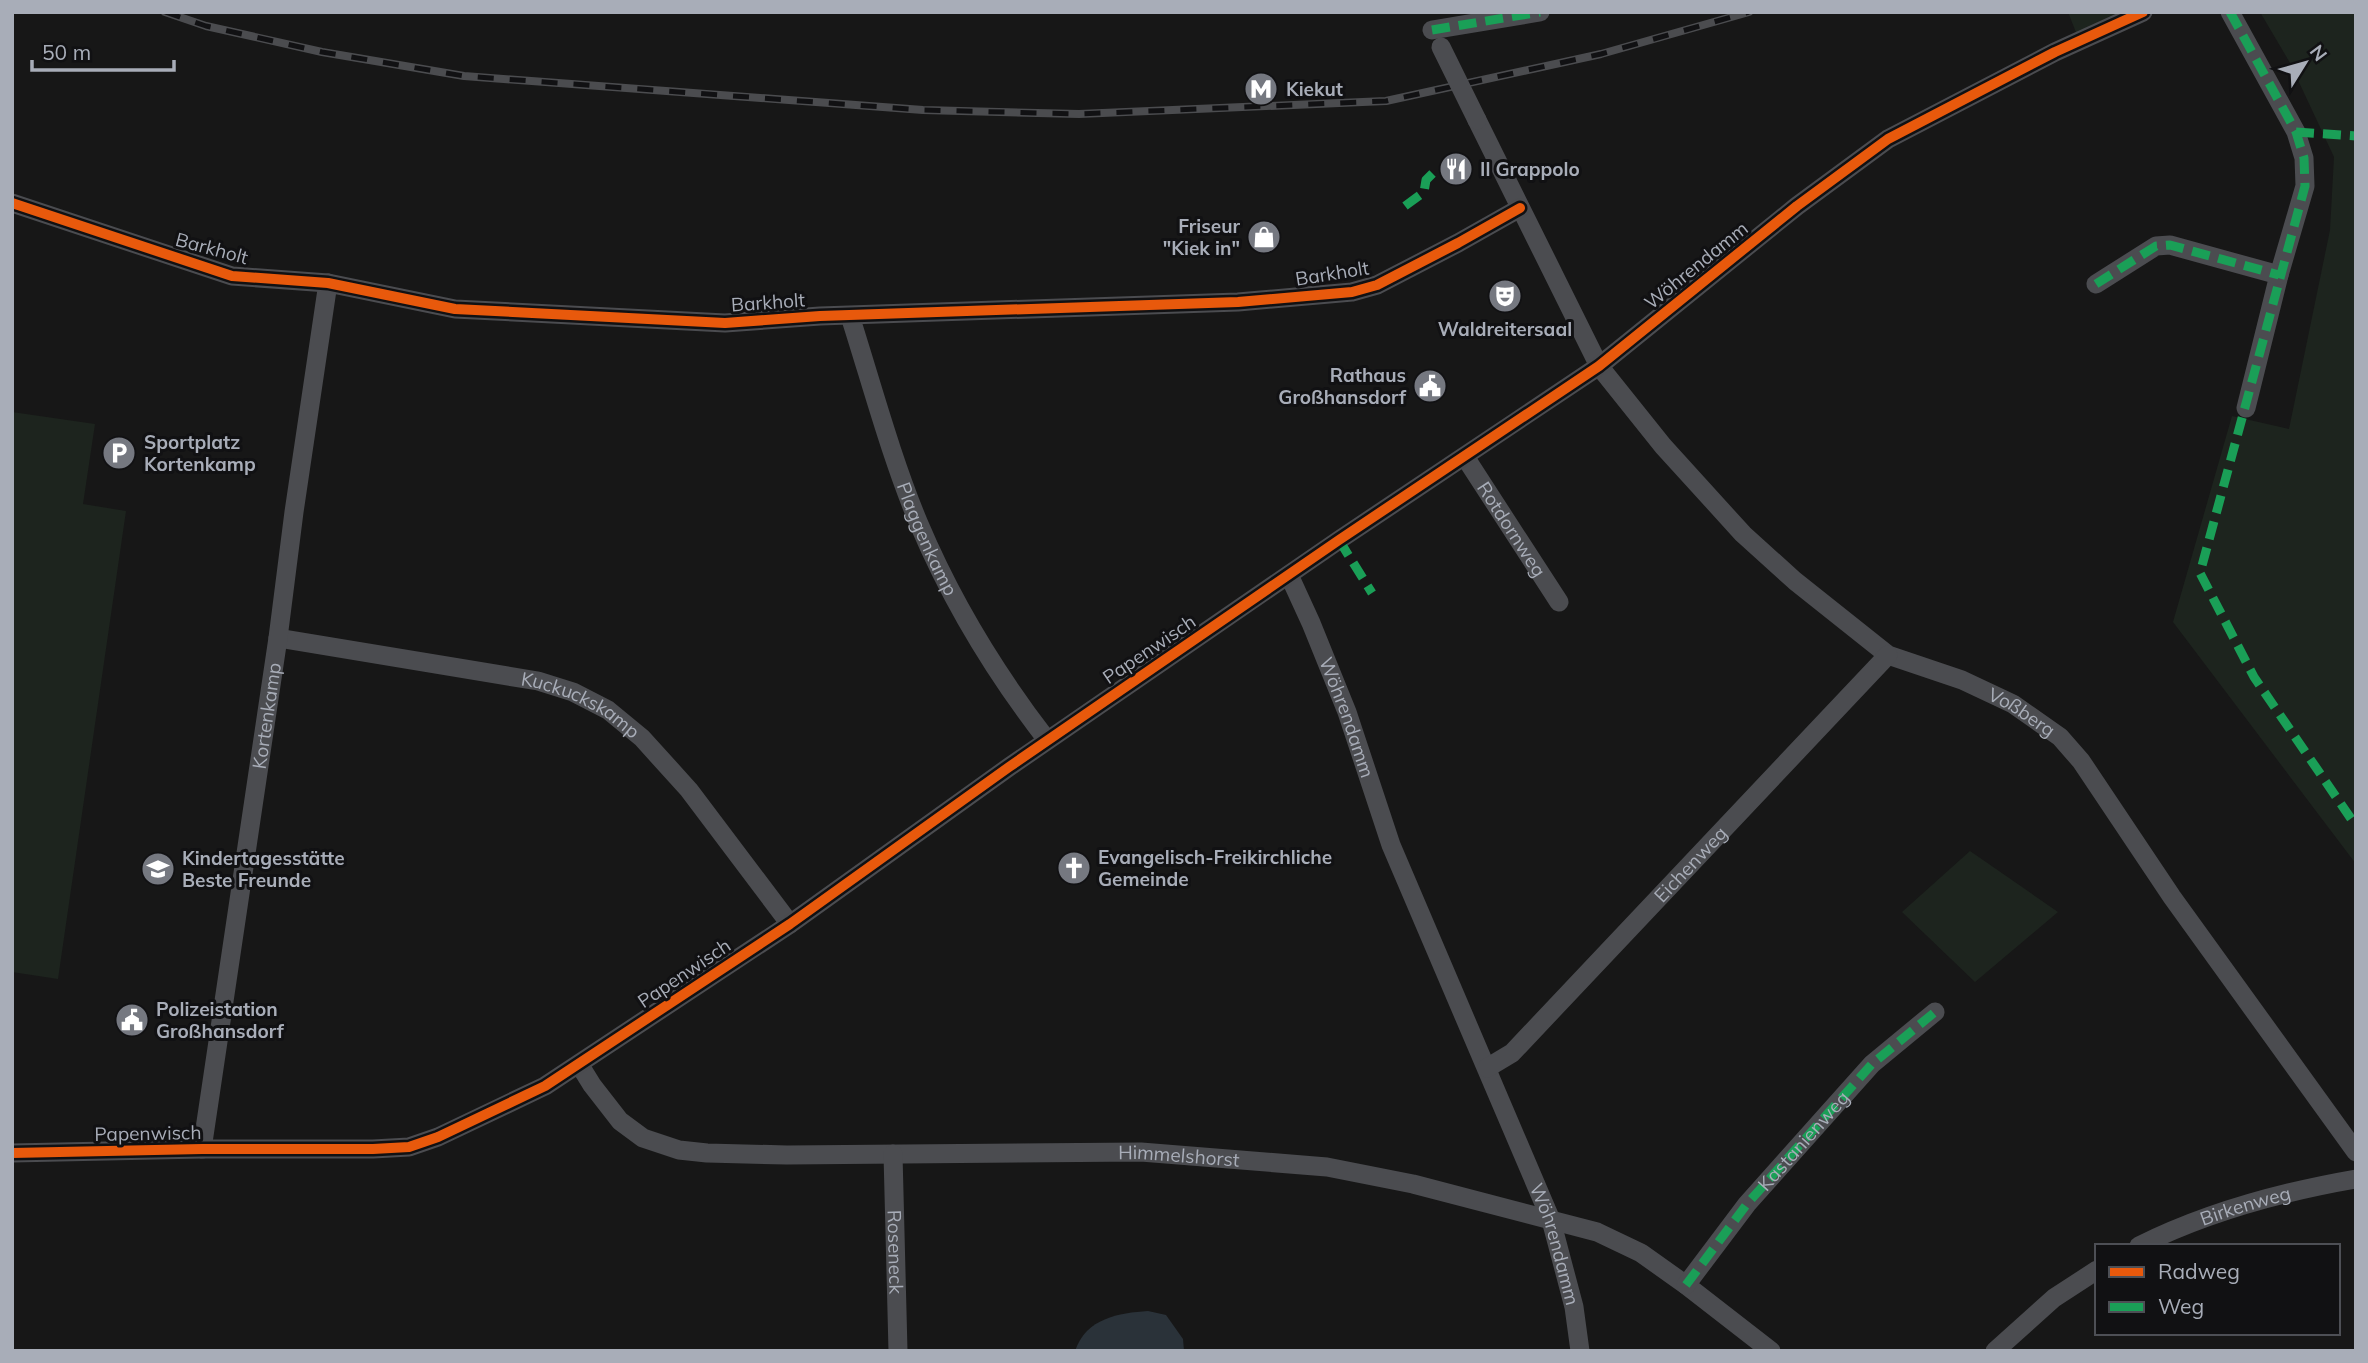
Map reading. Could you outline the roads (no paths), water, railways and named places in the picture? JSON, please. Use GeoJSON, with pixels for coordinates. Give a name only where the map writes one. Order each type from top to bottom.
{"type":"FeatureCollection","features":[{"type":"Feature","properties":{"kind":"street"},"geometry":{"type":"LineString","coordinates":[[1432,30],[1540,12]]}},
{"type":"Feature","properties":{"kind":"street","name":"Wöhrendamm"},"geometry":{"type":"LineString","coordinates":[[1580,1351],[1574,1307],[1551,1220],[1391,845],[1347,712],[1289,575],[1599,366],[1779,220],[1888,139],[2055,52],[2143,12]]}},
{"type":"Feature","properties":{"kind":"street"},"geometry":{"type":"LineString","coordinates":[[2230,12],[2296,132],[2304,158],[2305,186],[2279,275],[2246,408]]}},
{"type":"Feature","properties":{"kind":"street","name":"Voßberg"},"geometry":{"type":"LineString","coordinates":[[1432,30],[1599,366],[1663,446],[1744,534],[1795,581],[1888,655],[1962,680],[2013,704],[2060,737],[2081,761],[2172,897],[2356,1152]]}},
{"type":"Feature","properties":{"kind":"street","name":"Barkholt"},"geometry":{"type":"LineString","coordinates":[[12,203],[232,276],[328,283],[455,309],[725,323],[1238,302],[1352,292],[1377,285],[1520,208]]}},
{"type":"Feature","properties":{"kind":"street"},"geometry":{"type":"LineString","coordinates":[[2096,284],[2156,246],[2170,245],[2279,275]]}},
{"type":"Feature","properties":{"kind":"street","name":"Kortenkamp"},"geometry":{"type":"LineString","coordinates":[[202,1149],[328,283]]}},
{"type":"Feature","properties":{"kind":"street","name":"Plaggenkamp"},"geometry":{"type":"LineString","coordinates":[[850,316],[893,453],[924,533],[964,617],[996,670],[1047,740]]}},
{"type":"Feature","properties":{"kind":"street","name":"Rotdornweg"},"geometry":{"type":"LineString","coordinates":[[1465,457],[1559,602]]}},
{"type":"Feature","properties":{"kind":"street","name":"Papenwisch"},"geometry":{"type":"LineString","coordinates":[[12,1153],[373,1149],[409,1146],[438,1137],[545,1086],[579,1064],[790,924],[1047,740],[1289,575]]}},
{"type":"Feature","properties":{"kind":"street","name":"Kuckuckskamp"},"geometry":{"type":"LineString","coordinates":[[278,638],[538,681],[573,692],[608,710],[642,738],[671,769],[737,851],[790,924]]}},
{"type":"Feature","properties":{"kind":"street","name":"Eichenweg"},"geometry":{"type":"LineString","coordinates":[[1487,1068],[1513,1053],[1888,655]]}},
{"type":"Feature","properties":{"kind":"street","name":"Kastanienweg"},"geometry":{"type":"LineString","coordinates":[[1686,1285],[1747,1204],[1864,1074],[1935,1012]]}},
{"type":"Feature","properties":{"kind":"street","name":"Himmelshorst"},"geometry":{"type":"LineString","coordinates":[[579,1064],[620,1121],[643,1138],[679,1150],[707,1153],[893,1154],[1141,1152],[1326,1167],[1413,1184],[1597,1233],[1641,1253],[1771,1351]]}},
{"type":"Feature","properties":{"kind":"street","name":"Roseneck"},"geometry":{"type":"LineString","coordinates":[[893,1154],[898,1351]]}},
{"type":"Feature","properties":{"kind":"street","name":"Birkenweg"},"geometry":{"type":"LineString","coordinates":[[2144,1244],[2242,1205],[2302,1188],[2356,1180]]}},
{"type":"Feature","properties":{"kind":"street"},"geometry":{"type":"LineString","coordinates":[[1995,1351],[2054,1298],[2095,1271]]}},
{"type":"Feature","properties":{"kind":"railway"},"geometry":{"type":"LineString","coordinates":[[165,12],[206,26],[322,52],[464,76],[923,110],[1079,114],[1386,101],[1601,54],[1749,12]]}},
{"type":"Feature","properties":{"kind":"place","name":"Kiekut"},"geometry":{"type":"Point","coordinates":[1261,89]}},
{"type":"Feature","properties":{"kind":"place","name":"Il Grappolo"},"geometry":{"type":"Point","coordinates":[1456,169]}},
{"type":"Feature","properties":{"kind":"place","name":"Friseur \"Kiek in\""},"geometry":{"type":"Point","coordinates":[1264,237]}},
{"type":"Feature","properties":{"kind":"place","name":"Waldreitersaal"},"geometry":{"type":"Point","coordinates":[1505,296]}},
{"type":"Feature","properties":{"kind":"place","name":"Rathaus Großhansdorf"},"geometry":{"type":"Point","coordinates":[1430,386]}},
{"type":"Feature","properties":{"kind":"place","name":"Sportplatz Kortenkamp"},"geometry":{"type":"Point","coordinates":[119,453]}},
{"type":"Feature","properties":{"kind":"place","name":"Evangelisch-Freikirchliche Gemeinde"},"geometry":{"type":"Point","coordinates":[1074,868]}},
{"type":"Feature","properties":{"kind":"place","name":"Kindertagesstätte Beste Freunde"},"geometry":{"type":"Point","coordinates":[158,869]}},
{"type":"Feature","properties":{"kind":"place","name":"Polizeistation Großhansdorf"},"geometry":{"type":"Point","coordinates":[132,1020]}}]}
